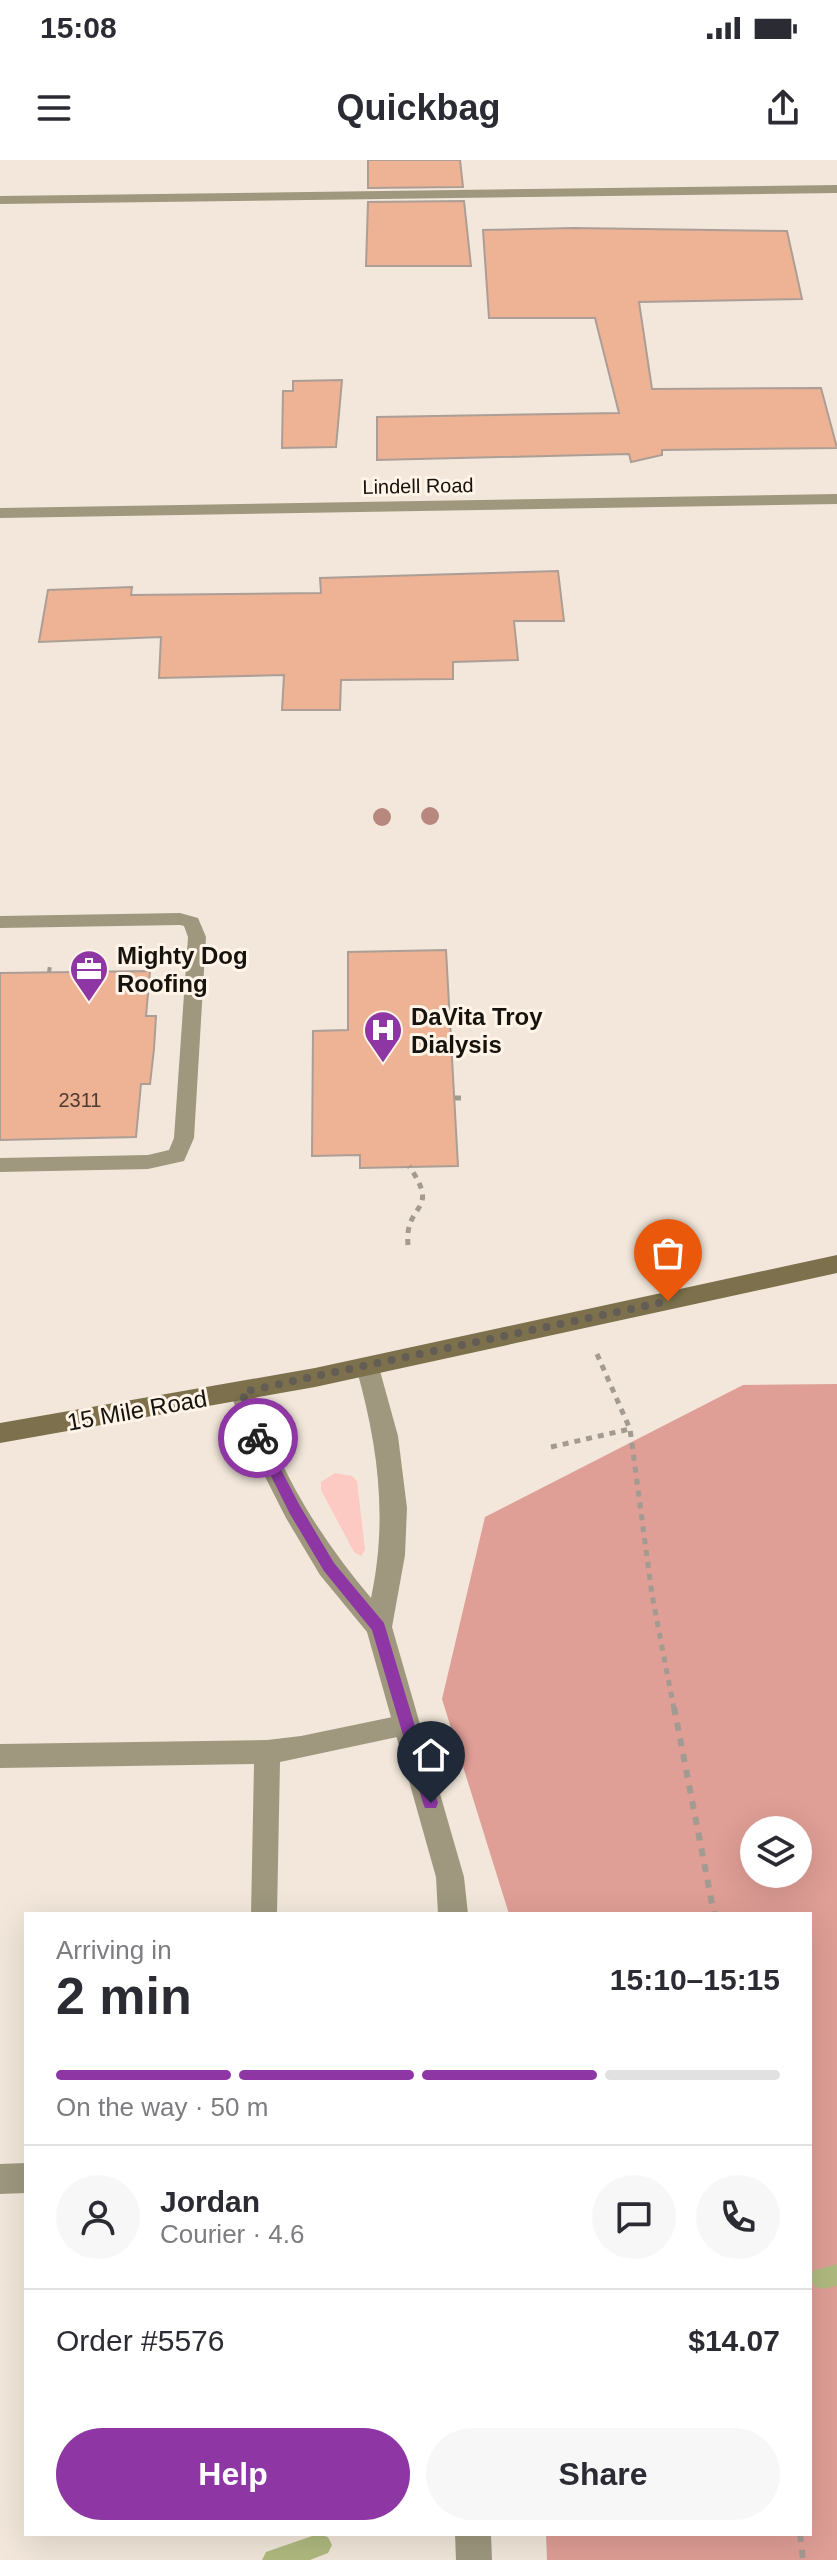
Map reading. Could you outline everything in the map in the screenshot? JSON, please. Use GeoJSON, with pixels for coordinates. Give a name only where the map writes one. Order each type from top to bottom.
{"type":"FeatureCollection","features":[{"type":"Feature","properties":{"kind":"main road","name":"15 Mile Road"},"geometry":{"type":"LineString","coordinates":[[0,1433],[368,1367],[837,1264]]}},
{"type":"Feature","properties":{"kind":"street"},"geometry":{"type":"LineString","coordinates":[[0,200],[837,189]]}},
{"type":"Feature","properties":{"kind":"street","name":"Lindell Road"},"geometry":{"type":"LineString","coordinates":[[0,513],[837,499]]}},
{"type":"Feature","properties":{"kind":"street"},"geometry":{"type":"LineString","coordinates":[[368,1367],[383,1425],[392,1490],[392,1552],[379,1627]]}},
{"type":"Feature","properties":{"kind":"street"},"geometry":{"type":"LineString","coordinates":[[242,1392],[264,1451],[295,1510],[329,1567],[379,1627],[450,1877],[453,1912]]}},
{"type":"Feature","properties":{"kind":"street"},"geometry":{"type":"LineString","coordinates":[[473,2536],[474,2560]]}},
{"type":"Feature","properties":{"kind":"lane"},"geometry":{"type":"LineString","coordinates":[[0,922],[180,919],[192,922],[197,937],[184,1138],[177,1156],[148,1162],[0,1165]]}},
{"type":"Feature","properties":{"kind":"lane"},"geometry":{"type":"LineString","coordinates":[[0,1756],[267,1752],[313,1746],[407,1725]]}},
{"type":"Feature","properties":{"kind":"lane"},"geometry":{"type":"LineString","coordinates":[[264,1912],[267,1752]]}},
{"type":"Feature","properties":{"kind":"lane"},"geometry":{"type":"LineString","coordinates":[[0,2179],[24,2178]]}},
{"type":"Feature","properties":{"kind":"path"},"geometry":{"type":"LineString","coordinates":[[408,1245],[407,1225],[424,1194],[422,1185],[409,1166]]}},
{"type":"Feature","properties":{"kind":"path"},"geometry":{"type":"LineString","coordinates":[[582,1320],[630,1429],[652,1595],[714,1912]]}},
{"type":"Feature","properties":{"kind":"path"},"geometry":{"type":"LineString","coordinates":[[551,1447],[630,1429]]}},
{"type":"Feature","properties":{"kind":"path"},"geometry":{"type":"LineString","coordinates":[[800,2536],[803,2560]]}},
{"type":"Feature","properties":{"kind":"shaded area"},"geometry":{"type":"Polygon","coordinates":[[[837,1384],[837,2560],[547,2560],[546,2536],[812,2536],[812,1912],[508,1912],[442,1699],[485,1517],[743,1385],[837,1384]]]}},
{"type":"Feature","properties":{"kind":"shaded area"},"geometry":{"type":"Polygon","coordinates":[[[335,1473],[352,1476],[357,1481],[365,1550],[361,1556],[354,1552],[321,1490],[321,1482],[335,1473]]]}},
{"type":"Feature","properties":{"kind":"building"},"geometry":{"type":"Polygon","coordinates":[[[368,160],[460,160],[463,187],[368,188],[368,160]]]}},
{"type":"Feature","properties":{"kind":"building"},"geometry":{"type":"Polygon","coordinates":[[[464,201],[471,266],[366,266],[368,202],[464,201]]]}},
{"type":"Feature","properties":{"kind":"building"},"geometry":{"type":"Polygon","coordinates":[[[483,230],[787,231],[802,299],[639,302],[652,389],[821,388],[837,448],[662,450],[662,455],[631,462],[629,454],[377,460],[377,417],[619,413],[595,318],[489,318],[483,230]]]}},
{"type":"Feature","properties":{"kind":"building"},"geometry":{"type":"Polygon","coordinates":[[[342,380],[336,447],[282,448],[283,391],[293,391],[293,381],[342,380]]]}},
{"type":"Feature","properties":{"kind":"building"},"geometry":{"type":"Polygon","coordinates":[[[558,571],[564,621],[514,621],[518,660],[453,662],[453,679],[341,680],[340,710],[282,710],[284,675],[159,678],[161,637],[39,642],[48,590],[132,587],[131,595],[321,593],[320,578],[558,571]]]}},
{"type":"Feature","properties":{"kind":"building","name":"DaVita Troy Dialysis"},"geometry":{"type":"Polygon","coordinates":[[[446,950],[458,1166],[360,1168],[360,1155],[312,1156],[313,1031],[348,1030],[348,952],[446,950]]]}},
{"type":"Feature","properties":{"kind":"building"},"geometry":{"type":"Polygon","coordinates":[[[150,971],[146,1016],[156,1016],[154,1049],[150,1084],[141,1084],[136,1137],[0,1140],[0,973],[150,971]]]}},
{"type":"Feature","properties":{"kind":"waterway"},"geometry":{"type":"LineString","coordinates":[[822,2278],[837,2275]]}},
{"type":"Feature","properties":{"kind":"waterway"},"geometry":{"type":"LineString","coordinates":[[274,2560],[320,2545]]}},
{"type":"Feature","properties":{"kind":"way so far"},"geometry":{"type":"LineString","coordinates":[[258,1438],[242,1392],[668,1301]]}},
{"type":"Feature","properties":{"kind":"place","name":"Mighty Dog Roofing"},"geometry":{"type":"Point","coordinates":[89,1003]}},
{"type":"Feature","properties":{"kind":"place","name":"DaVita Troy Dialysis"},"geometry":{"type":"Point","coordinates":[383,1064]}},
{"type":"Feature","properties":{"kind":"route"},"geometry":{"type":"LineString","coordinates":[[258,1438],[329,1567],[379,1627],[431,1803]]}}]}
